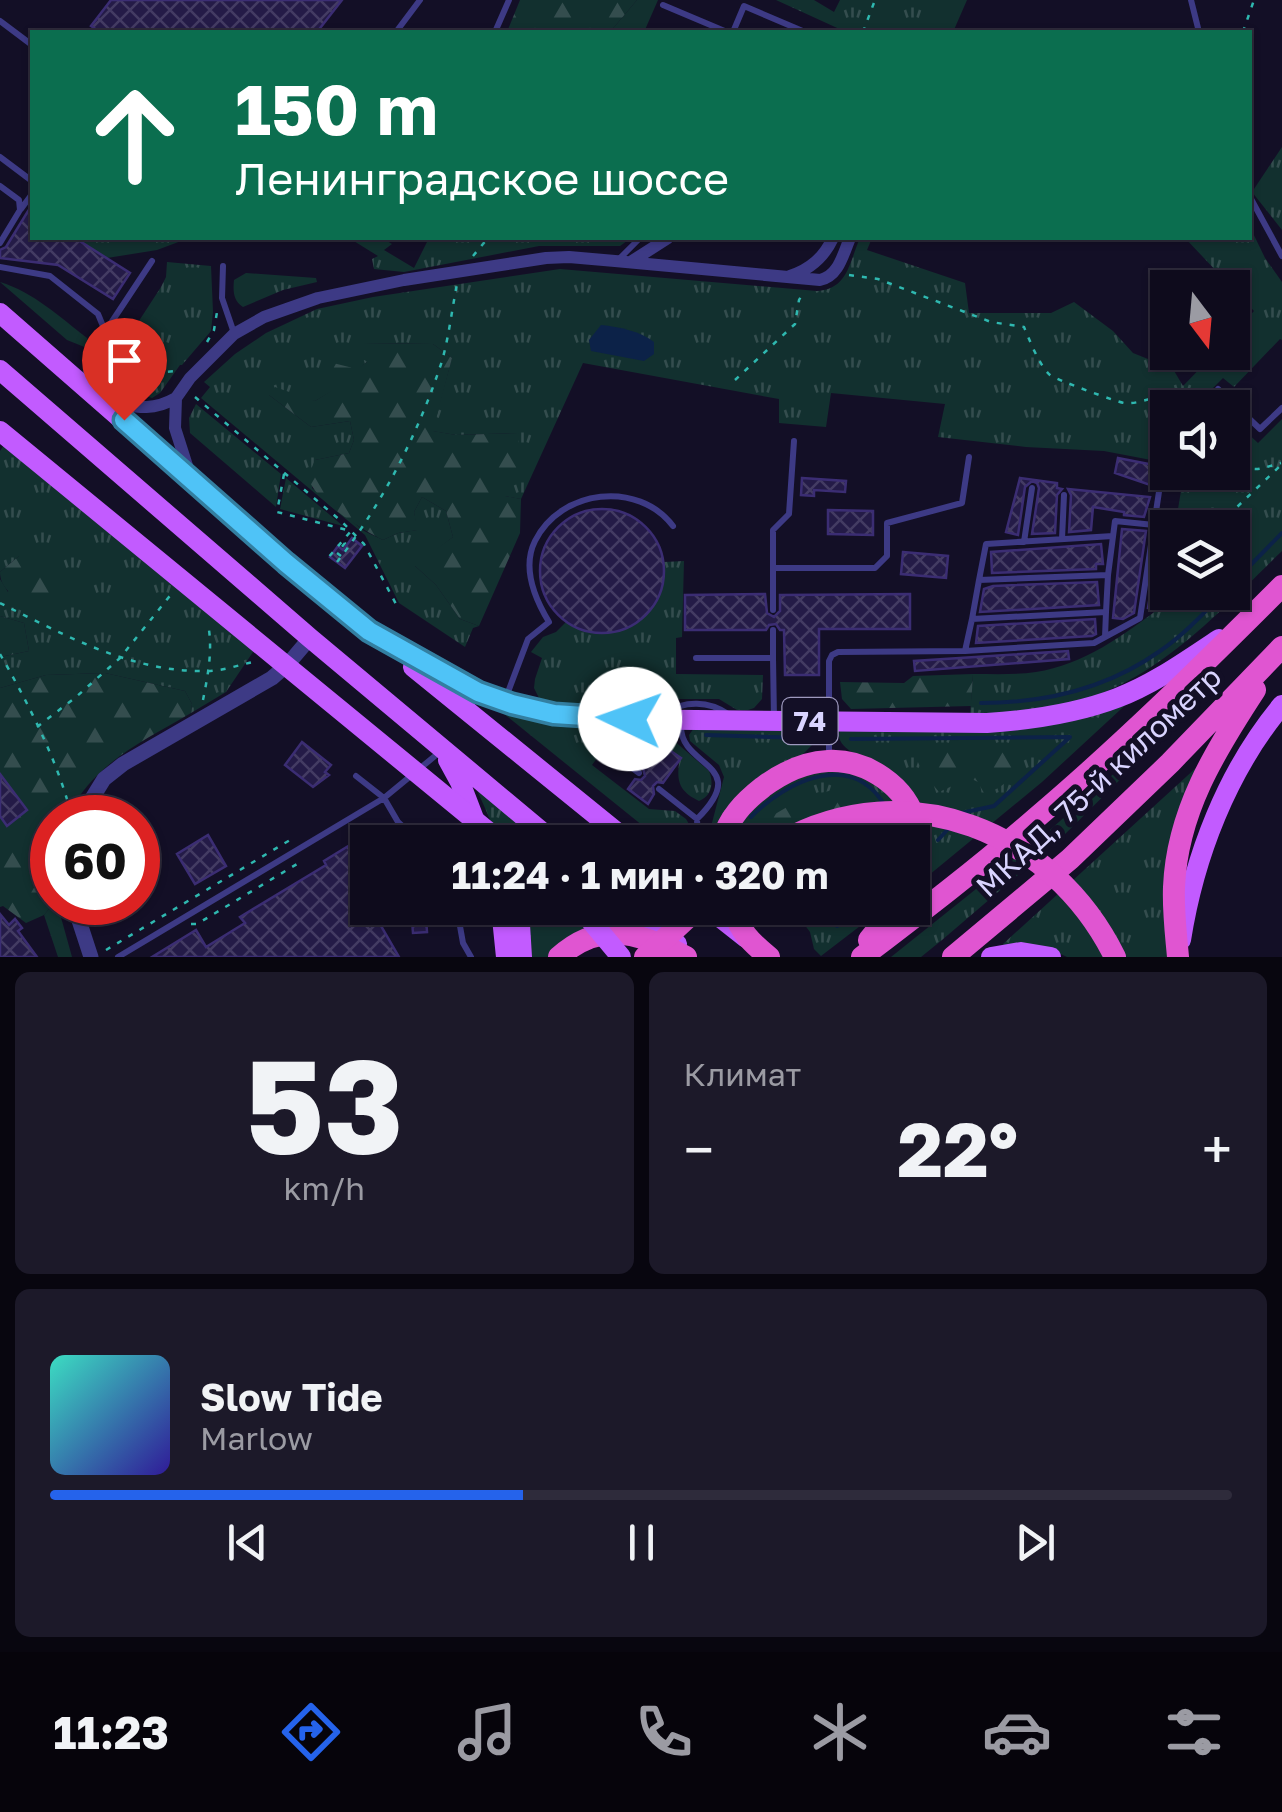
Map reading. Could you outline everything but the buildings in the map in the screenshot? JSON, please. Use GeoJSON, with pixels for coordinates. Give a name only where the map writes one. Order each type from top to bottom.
{"type":"FeatureCollection","features":[{"type":"Feature","properties":{"kind":"highway","name":"МКАД, 75-й километр"},"geometry":{"type":"LineString","coordinates":[[859,957],[1038,818],[1282,586]]}},
{"type":"Feature","properties":{"kind":"highway","name":"МКАД, 75-й километр"},"geometry":{"type":"LineString","coordinates":[[953,957],[1084,845],[1282,647]]}},
{"type":"Feature","properties":{"kind":"highway"},"geometry":{"type":"LineString","coordinates":[[1178,957],[1176,868],[1191,804],[1226,734],[1282,654]]}},
{"type":"Feature","properties":{"kind":"highway"},"geometry":{"type":"LineString","coordinates":[[729,825],[750,797],[776,778],[802,766],[829,760],[867,768],[892,784],[904,798],[917,825]]}},
{"type":"Feature","properties":{"kind":"highway"},"geometry":{"type":"LineString","coordinates":[[823,825],[867,815],[934,815],[998,836],[1063,883],[1091,916],[1114,957]]}},
{"type":"Feature","properties":{"kind":"highway"},"geometry":{"type":"LineString","coordinates":[[645,957],[680,925]]}},
{"type":"Feature","properties":{"kind":"highway"},"geometry":{"type":"LineString","coordinates":[[739,925],[747,939],[770,957]]}},
{"type":"Feature","properties":{"kind":"highway"},"geometry":{"type":"LineString","coordinates":[[859,957],[883,925]]}},
{"type":"Feature","properties":{"kind":"highway"},"geometry":{"type":"LineString","coordinates":[[559,957],[574,944],[609,933],[640,936],[689,957]]}},
{"type":"Feature","properties":{"kind":"main road"},"geometry":{"type":"LineString","coordinates":[[0,313],[369,631],[607,825]]}},
{"type":"Feature","properties":{"kind":"main road"},"geometry":{"type":"LineString","coordinates":[[0,370],[533,825]]}},
{"type":"Feature","properties":{"kind":"main road"},"geometry":{"type":"LineString","coordinates":[[0,431],[480,825]]}},
{"type":"Feature","properties":{"kind":"main road","name":"74"},"geometry":{"type":"LineString","coordinates":[[369,631],[478,692],[554,714],[682,720],[987,722],[1037,719],[1119,697],[1246,622]]}},
{"type":"Feature","properties":{"kind":"main road"},"geometry":{"type":"LineString","coordinates":[[1178,957],[1199,860],[1221,804],[1250,749],[1282,706]]}},
{"type":"Feature","properties":{"kind":"main road"},"geometry":{"type":"LineString","coordinates":[[442,750],[479,825]]}},
{"type":"Feature","properties":{"kind":"main road"},"geometry":{"type":"LineString","coordinates":[[470,817],[475,825]]}},
{"type":"Feature","properties":{"kind":"main road"},"geometry":{"type":"LineString","coordinates":[[503,925],[506,957]]}},
{"type":"Feature","properties":{"kind":"main road"},"geometry":{"type":"LineString","coordinates":[[520,925],[522,957]]}},
{"type":"Feature","properties":{"kind":"main road"},"geometry":{"type":"LineString","coordinates":[[595,925],[621,957]]}},
{"type":"Feature","properties":{"kind":"main road"},"geometry":{"type":"LineString","coordinates":[[652,925],[689,957]]}},
{"type":"Feature","properties":{"kind":"main road"},"geometry":{"type":"LineString","coordinates":[[730,925],[747,939]]}},
{"type":"Feature","properties":{"kind":"main road"},"geometry":{"type":"LineString","coordinates":[[991,957],[1021,952],[1051,957]]}},
{"type":"Feature","properties":{"kind":"street"},"geometry":{"type":"LineString","coordinates":[[623,261],[664,240]]}},
{"type":"Feature","properties":{"kind":"street"},"geometry":{"type":"LineString","coordinates":[[783,278],[815,263],[832,240]]}},
{"type":"Feature","properties":{"kind":"street"},"geometry":{"type":"LineString","coordinates":[[102,400],[160,407],[176,398],[190,378],[234,334],[264,317],[318,298],[546,258],[623,261],[810,281],[828,278],[835,272],[849,240]]}},
{"type":"Feature","properties":{"kind":"street"},"geometry":{"type":"LineString","coordinates":[[176,398],[176,435],[193,482]]}},
{"type":"Feature","properties":{"kind":"street"},"geometry":{"type":"LineString","coordinates":[[94,795],[104,779],[123,764],[272,678],[310,638]]}},
{"type":"Feature","properties":{"kind":"street"},"geometry":{"type":"LineString","coordinates":[[83,925],[96,955]]}},
{"type":"Feature","properties":{"kind":"lane"},"geometry":{"type":"LineString","coordinates":[[398,30],[420,0]]}},
{"type":"Feature","properties":{"kind":"lane"},"geometry":{"type":"LineString","coordinates":[[496,30],[509,0]]}},
{"type":"Feature","properties":{"kind":"lane"},"geometry":{"type":"LineString","coordinates":[[1190,0],[1198,30]]}},
{"type":"Feature","properties":{"kind":"lane"},"geometry":{"type":"LineString","coordinates":[[663,5],[725,30]]}},
{"type":"Feature","properties":{"kind":"lane"},"geometry":{"type":"LineString","coordinates":[[731,30],[744,6],[800,30]]}},
{"type":"Feature","properties":{"kind":"lane"},"geometry":{"type":"LineString","coordinates":[[0,21],[30,44]]}},
{"type":"Feature","properties":{"kind":"lane"},"geometry":{"type":"LineString","coordinates":[[0,157],[30,180]]}},
{"type":"Feature","properties":{"kind":"lane"},"geometry":{"type":"LineString","coordinates":[[0,186],[19,200],[20,210]]}},
{"type":"Feature","properties":{"kind":"lane"},"geometry":{"type":"LineString","coordinates":[[0,243],[30,197]]}},
{"type":"Feature","properties":{"kind":"lane"},"geometry":{"type":"LineString","coordinates":[[1252,201],[1282,256]]}},
{"type":"Feature","properties":{"kind":"lane"},"geometry":{"type":"LineString","coordinates":[[623,261],[638,240]]}},
{"type":"Feature","properties":{"kind":"lane"},"geometry":{"type":"LineString","coordinates":[[80,382],[102,348],[105,332],[152,261]]}},
{"type":"Feature","properties":{"kind":"lane"},"geometry":{"type":"LineString","coordinates":[[223,266],[222,298],[234,334]]}},
{"type":"Feature","properties":{"kind":"lane"},"geometry":{"type":"LineString","coordinates":[[0,267],[50,276],[98,314],[105,332]]}},
{"type":"Feature","properties":{"kind":"lane"},"geometry":{"type":"LineString","coordinates":[[1218,389],[1260,430],[1282,408]]}},
{"type":"Feature","properties":{"kind":"lane"},"geometry":{"type":"LineString","coordinates":[[773,610],[773,530],[788,514],[794,441]]}},
{"type":"Feature","properties":{"kind":"lane"},"geometry":{"type":"LineString","coordinates":[[773,568],[875,568],[887,556],[887,522],[962,503],[969,457]]}},
{"type":"Feature","properties":{"kind":"lane"},"geometry":{"type":"LineString","coordinates":[[1024,542],[1032,488]]}},
{"type":"Feature","properties":{"kind":"lane"},"geometry":{"type":"LineString","coordinates":[[1062,539],[1064,495]]}},
{"type":"Feature","properties":{"kind":"lane"},"geometry":{"type":"LineString","coordinates":[[505,701],[528,638],[548,622],[530,578],[530,561],[534,542],[556,516],[577,502],[625,496],[646,502],[663,513],[672,526]]}},
{"type":"Feature","properties":{"kind":"lane"},"geometry":{"type":"LineString","coordinates":[[1105,637],[1116,521],[1150,525]]}},
{"type":"Feature","properties":{"kind":"lane"},"geometry":{"type":"LineString","coordinates":[[964,651],[986,544],[1113,536]]}},
{"type":"Feature","properties":{"kind":"lane"},"geometry":{"type":"LineString","coordinates":[[829,760],[832,655],[1094,643],[1140,618],[1150,552]]}},
{"type":"Feature","properties":{"kind":"lane"},"geometry":{"type":"LineString","coordinates":[[979,580],[1108,575]]}},
{"type":"Feature","properties":{"kind":"lane"},"geometry":{"type":"LineString","coordinates":[[972,619],[1106,612]]}},
{"type":"Feature","properties":{"kind":"lane"},"geometry":{"type":"LineString","coordinates":[[773,630],[774,720]]}},
{"type":"Feature","properties":{"kind":"lane"},"geometry":{"type":"LineString","coordinates":[[696,658],[773,658]]}},
{"type":"Feature","properties":{"kind":"lane"},"geometry":{"type":"LineString","coordinates":[[655,719],[678,704],[696,704],[714,705],[737,720]]}},
{"type":"Feature","properties":{"kind":"lane"},"geometry":{"type":"LineString","coordinates":[[605,718],[620,758],[639,773]]}},
{"type":"Feature","properties":{"kind":"lane"},"geometry":{"type":"LineString","coordinates":[[682,720],[681,737],[688,748],[714,768],[717,776],[711,805],[697,819],[697,825]]}},
{"type":"Feature","properties":{"kind":"lane"},"geometry":{"type":"LineString","coordinates":[[118,957],[384,798],[442,750]]}},
{"type":"Feature","properties":{"kind":"lane"},"geometry":{"type":"LineString","coordinates":[[356,776],[384,798],[401,825]]}},
{"type":"Feature","properties":{"kind":"lane"},"geometry":{"type":"LineString","coordinates":[[658,788],[697,819]]}},
{"type":"Feature","properties":{"kind":"lane"},"geometry":{"type":"LineString","coordinates":[[460,925],[471,957]]}},
{"type":"Feature","properties":{"kind":"path"},"geometry":{"type":"LineString","coordinates":[[864,30],[875,0]]}},
{"type":"Feature","properties":{"kind":"path"},"geometry":{"type":"LineString","coordinates":[[1244,30],[1254,0]]}},
{"type":"Feature","properties":{"kind":"path"},"geometry":{"type":"LineString","coordinates":[[337,562],[357,537],[410,445],[442,359],[460,272],[486,240]]}},
{"type":"Feature","properties":{"kind":"path"},"geometry":{"type":"LineString","coordinates":[[835,272],[878,279],[990,322],[1024,327],[1051,376],[1125,403],[1150,399]]}},
{"type":"Feature","properties":{"kind":"path"},"geometry":{"type":"LineString","coordinates":[[735,380],[795,324],[799,300],[810,281]]}},
{"type":"Feature","properties":{"kind":"path"},"geometry":{"type":"LineString","coordinates":[[116,375],[182,372]]}},
{"type":"Feature","properties":{"kind":"path"},"geometry":{"type":"LineString","coordinates":[[194,396],[351,530],[364,544],[396,604]]}},
{"type":"Feature","properties":{"kind":"path"},"geometry":{"type":"LineString","coordinates":[[1250,469],[1282,463]]}},
{"type":"Feature","properties":{"kind":"path"},"geometry":{"type":"LineString","coordinates":[[1235,510],[1282,463]]}},
{"type":"Feature","properties":{"kind":"path"},"geometry":{"type":"LineString","coordinates":[[284,472],[277,512],[351,530]]}},
{"type":"Feature","properties":{"kind":"path"},"geometry":{"type":"LineString","coordinates":[[328,558],[351,530]]}},
{"type":"Feature","properties":{"kind":"path"},"geometry":{"type":"LineString","coordinates":[[342,540],[345,543],[337,553],[342,556]]}},
{"type":"Feature","properties":{"kind":"path"},"geometry":{"type":"LineString","coordinates":[[37,727],[120,658],[174,592]]}},
{"type":"Feature","properties":{"kind":"path"},"geometry":{"type":"LineString","coordinates":[[0,603],[70,638],[120,658],[158,667],[208,671],[254,662]]}},
{"type":"Feature","properties":{"kind":"path"},"geometry":{"type":"LineString","coordinates":[[201,710],[208,671],[207,620]]}},
{"type":"Feature","properties":{"kind":"path"},"geometry":{"type":"LineString","coordinates":[[0,654],[58,772],[65,795]]}},
{"type":"Feature","properties":{"kind":"path"},"geometry":{"type":"LineString","coordinates":[[96,955],[290,840]]}},
{"type":"Feature","properties":{"kind":"path"},"geometry":{"type":"LineString","coordinates":[[185,924],[197,924],[302,861]]}},
{"type":"Feature","properties":{"kind":"green space"},"geometry":{"type":"Polygon","coordinates":[[[520,0],[637,0],[612,30],[508,30],[520,0]]]}},
{"type":"Feature","properties":{"kind":"green space"},"geometry":{"type":"Polygon","coordinates":[[[637,0],[658,0],[645,30],[612,30],[637,0]]]}},
{"type":"Feature","properties":{"kind":"green space"},"geometry":{"type":"Polygon","coordinates":[[[776,0],[814,0],[834,12],[840,0],[967,0],[954,30],[842,30],[776,0]]]}},
{"type":"Feature","properties":{"kind":"green space"},"geometry":{"type":"Polygon","coordinates":[[[1282,147],[1282,230],[1252,192],[1282,147]]]}},
{"type":"Feature","properties":{"kind":"green space"},"geometry":{"type":"Polygon","coordinates":[[[1252,231],[1282,282],[1282,340],[1234,387],[1223,378],[1211,390],[1150,390],[1150,460],[1104,451],[938,437],[945,404],[831,393],[826,427],[779,423],[779,399],[583,363],[521,499],[504,496],[488,467],[519,433],[456,435],[432,431],[452,358],[433,344],[363,343],[368,361],[315,401],[269,395],[311,427],[350,421],[354,440],[349,453],[315,460],[312,488],[364,531],[383,540],[417,530],[414,512],[422,497],[446,511],[453,537],[415,566],[436,585],[460,619],[479,626],[473,628],[465,647],[399,603],[365,535],[201,398],[210,387],[204,382],[235,354],[266,333],[317,309],[560,269],[817,291],[841,280],[859,240],[871,240],[867,250],[965,283],[969,313],[1051,313],[1074,302],[1113,331],[1133,353],[1150,360],[1150,370],[1174,370],[1183,386],[1199,370],[1250,370],[1250,315],[1254,311],[1250,307],[1250,270],[1215,270],[1187,240],[1252,240],[1252,231]]]}},
{"type":"Feature","properties":{"kind":"green space"},"geometry":{"type":"Polygon","coordinates":[[[78,240],[184,240],[157,250],[107,258],[78,240]]]}},
{"type":"Feature","properties":{"kind":"green space"},"geometry":{"type":"Polygon","coordinates":[[[352,240],[385,240],[392,244],[384,250],[414,268],[428,240],[628,240],[620,246],[539,246],[404,272],[374,269],[372,259],[378,256],[352,240]]]}},
{"type":"Feature","properties":{"kind":"green space"},"geometry":{"type":"Polygon","coordinates":[[[167,262],[211,266],[211,331],[152,398],[139,393],[109,367],[161,287],[167,262]]]}},
{"type":"Feature","properties":{"kind":"green space"},"geometry":{"type":"Polygon","coordinates":[[[246,273],[316,278],[317,282],[283,290],[243,307],[235,298],[234,280],[246,273]]]}},
{"type":"Feature","properties":{"kind":"green space"},"geometry":{"type":"Polygon","coordinates":[[[0,282],[46,306],[87,338],[90,345],[87,348],[67,340],[0,282]]]}},
{"type":"Feature","properties":{"kind":"green space"},"geometry":{"type":"Polygon","coordinates":[[[363,343],[433,344],[452,358],[433,431],[456,435],[519,433],[517,468],[489,468],[505,482],[505,496],[521,499],[520,533],[479,626],[460,619],[436,585],[414,565],[453,537],[446,511],[422,497],[414,512],[418,530],[383,540],[352,522],[318,494],[309,476],[315,460],[349,453],[354,440],[350,421],[311,427],[269,395],[275,387],[315,401],[331,391],[322,380],[333,363],[357,369],[367,362],[356,352],[363,343]]]}},
{"type":"Feature","properties":{"kind":"green space"},"geometry":{"type":"Polygon","coordinates":[[[196,404],[281,474],[276,507],[190,433],[189,418],[196,404]]]}},
{"type":"Feature","properties":{"kind":"green space"},"geometry":{"type":"Polygon","coordinates":[[[1282,419],[1282,551],[1250,582],[1250,510],[1178,510],[1181,490],[1250,490],[1250,436],[1258,443],[1282,419]]]}},
{"type":"Feature","properties":{"kind":"green space"},"geometry":{"type":"Polygon","coordinates":[[[4,445],[255,649],[226,692],[191,713],[192,704],[185,691],[105,673],[46,675],[0,688],[0,657],[29,651],[24,623],[0,616],[0,579],[8,592],[19,556],[0,572],[0,451],[4,445]]]}},
{"type":"Feature","properties":{"kind":"green space"},"geometry":{"type":"Polygon","coordinates":[[[286,478],[343,526],[280,509],[286,478]]]}},
{"type":"Feature","properties":{"kind":"green space"},"geometry":{"type":"Polygon","coordinates":[[[39,551],[54,559],[58,582],[48,595],[27,604],[5,587],[0,572],[19,556],[39,551]]]}},
{"type":"Feature","properties":{"kind":"green space"},"geometry":{"type":"Polygon","coordinates":[[[684,561],[682,637],[676,638],[676,674],[763,675],[762,699],[754,708],[737,710],[719,699],[677,699],[657,710],[558,706],[539,698],[534,688],[542,658],[531,652],[543,637],[566,622],[604,631],[635,624],[656,600],[664,562],[684,561]]]}},
{"type":"Feature","properties":{"kind":"green space"},"geometry":{"type":"Polygon","coordinates":[[[1157,610],[1221,610],[1148,669],[1084,700],[1018,713],[970,715],[973,674],[1053,668],[1102,647],[1157,610]]]}},
{"type":"Feature","properties":{"kind":"green space"},"geometry":{"type":"Polygon","coordinates":[[[0,616],[24,623],[29,651],[0,657],[0,616]]]}},
{"type":"Feature","properties":{"kind":"green space"},"geometry":{"type":"Polygon","coordinates":[[[105,673],[185,691],[192,704],[191,713],[120,756],[80,795],[30,795],[30,921],[26,923],[0,907],[0,688],[46,675],[105,673]]]}},
{"type":"Feature","properties":{"kind":"green space"},"geometry":{"type":"Polygon","coordinates":[[[973,674],[971,706],[851,709],[842,699],[840,682],[904,683],[913,676],[973,674]]]}},
{"type":"Feature","properties":{"kind":"green space"},"geometry":{"type":"Polygon","coordinates":[[[1133,698],[1042,782],[930,874],[930,825],[916,825],[842,744],[840,730],[1133,698]]]}},
{"type":"Feature","properties":{"kind":"green space"},"geometry":{"type":"Polygon","coordinates":[[[488,701],[584,723],[603,750],[592,765],[649,809],[675,811],[689,825],[642,825],[488,701]]]}},
{"type":"Feature","properties":{"kind":"green space"},"geometry":{"type":"Polygon","coordinates":[[[1186,710],[1060,839],[942,940],[921,957],[891,957],[1051,829],[1186,710]]]}},
{"type":"Feature","properties":{"kind":"green space"},"geometry":{"type":"Polygon","coordinates":[[[625,727],[666,727],[672,739],[709,771],[711,784],[707,796],[699,801],[683,789],[678,773],[680,758],[661,744],[644,738],[629,740],[625,727]]]}},
{"type":"Feature","properties":{"kind":"green space"},"geometry":{"type":"Polygon","coordinates":[[[694,728],[815,728],[818,739],[732,825],[711,825],[724,777],[719,765],[690,741],[694,728]]]}},
{"type":"Feature","properties":{"kind":"green space"},"geometry":{"type":"Polygon","coordinates":[[[911,747],[989,747],[1019,752],[1008,780],[982,796],[980,783],[970,778],[939,792],[923,773],[911,747]]]}},
{"type":"Feature","properties":{"kind":"green space"},"geometry":{"type":"Polygon","coordinates":[[[1198,766],[1171,957],[1067,957],[1046,947],[1003,944],[1198,766]]]}},
{"type":"Feature","properties":{"kind":"green space"},"geometry":{"type":"Polygon","coordinates":[[[804,772],[861,772],[895,798],[904,825],[741,825],[752,805],[804,772]]]}},
{"type":"Feature","properties":{"kind":"green space"},"geometry":{"type":"Polygon","coordinates":[[[477,790],[521,825],[492,825],[477,790]]]}},
{"type":"Feature","properties":{"kind":"green space"},"geometry":{"type":"Polygon","coordinates":[[[832,790],[861,798],[867,825],[768,825],[770,817],[799,800],[832,790]]]}},
{"type":"Feature","properties":{"kind":"green space"},"geometry":{"type":"Polygon","coordinates":[[[47,925],[63,925],[72,957],[58,957],[47,925]]]}},
{"type":"Feature","properties":{"kind":"green space"},"geometry":{"type":"Polygon","coordinates":[[[529,925],[644,925],[649,929],[548,957],[530,957],[529,925]]]}},
{"type":"Feature","properties":{"kind":"green space"},"geometry":{"type":"Polygon","coordinates":[[[805,925],[861,925],[821,956],[814,949],[805,925]]]}},
{"type":"Feature","properties":{"kind":"water"},"geometry":{"type":"Polygon","coordinates":[[[601,325],[648,338],[654,342],[654,354],[644,361],[591,351],[589,340],[601,325]]]}},
{"type":"Feature","properties":{"kind":"waterway"},"geometry":{"type":"LineString","coordinates":[[1250,566],[1282,533]]}},
{"type":"Feature","properties":{"kind":"waterway"},"geometry":{"type":"LineString","coordinates":[[981,703],[1052,696],[1119,675],[1169,645],[1207,610]]}},
{"type":"Feature","properties":{"kind":"waterway"},"geometry":{"type":"LineString","coordinates":[[706,735],[807,738]]}},
{"type":"Feature","properties":{"kind":"waterway"},"geometry":{"type":"LineString","coordinates":[[851,739],[1070,737],[994,806],[961,813]]}},
{"type":"Feature","properties":{"kind":"waterway"},"geometry":{"type":"LineString","coordinates":[[751,817],[800,783],[837,775],[855,779],[871,789],[885,806]]}},
{"type":"Feature","properties":{"kind":"waterway"},"geometry":{"type":"LineString","coordinates":[[938,840],[949,828]]}},
{"type":"Feature","properties":{"kind":"route"},"geometry":{"type":"LineString","coordinates":[[124,420],[369,631],[478,692],[512,704],[554,714],[630,719]]}}]}
